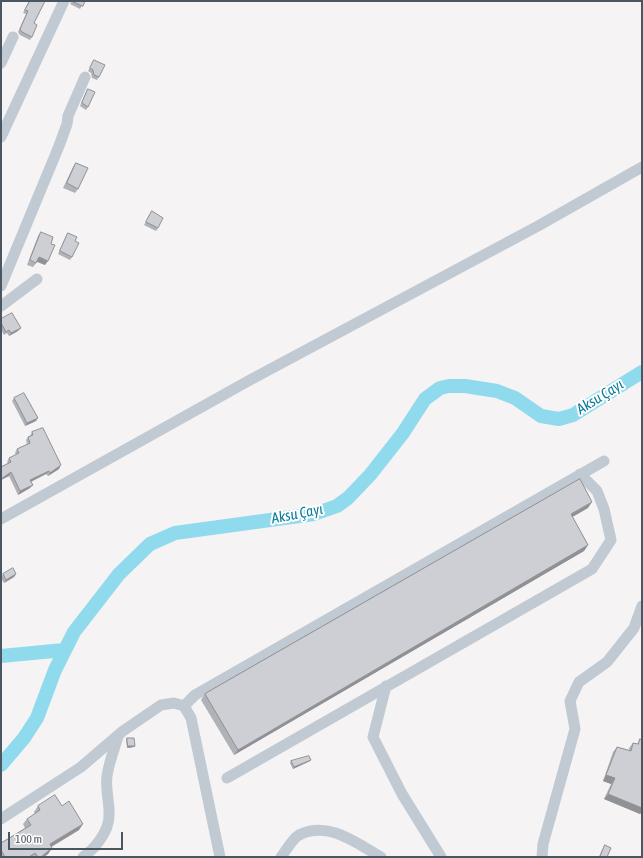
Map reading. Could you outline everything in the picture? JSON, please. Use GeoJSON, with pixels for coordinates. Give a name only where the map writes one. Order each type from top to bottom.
{"type":"FeatureCollection","features":[{"type":"Feature","properties":{"kind":"street"},"geometry":{"type":"LineString","coordinates":[[1,137],[64,1]]}},
{"type":"Feature","properties":{"kind":"street"},"geometry":{"type":"LineString","coordinates":[[1,63],[13,37]]}},
{"type":"Feature","properties":{"kind":"street"},"geometry":{"type":"LineString","coordinates":[[1,286],[59,146],[67,124],[68,116],[85,77]]}},
{"type":"Feature","properties":{"kind":"street"},"geometry":{"type":"LineString","coordinates":[[2,517],[250,380],[538,226],[642,167]]}},
{"type":"Feature","properties":{"kind":"street"},"geometry":{"type":"LineString","coordinates":[[1,306],[37,279]]}},
{"type":"Feature","properties":{"kind":"street"},"geometry":{"type":"LineString","coordinates":[[184,706],[195,695],[604,461]]}},
{"type":"Feature","properties":{"kind":"street"},"geometry":{"type":"LineString","coordinates":[[227,778],[592,569],[611,540],[604,509],[597,491],[580,474]]}},
{"type":"Feature","properties":{"kind":"street"},"geometry":{"type":"LineString","coordinates":[[542,857],[543,844],[575,729],[570,701],[579,682],[607,662],[634,628],[642,606]]}},
{"type":"Feature","properties":{"kind":"street"},"geometry":{"type":"LineString","coordinates":[[386,686],[373,737],[402,794],[441,857]]}},
{"type":"Feature","properties":{"kind":"street"},"geometry":{"type":"LineString","coordinates":[[1,819],[81,767],[118,736],[161,705],[174,704],[184,706],[191,718],[220,857]]}},
{"type":"Feature","properties":{"kind":"street"},"geometry":{"type":"LineString","coordinates":[[90,855],[107,827],[109,817],[107,776],[118,736]]}},
{"type":"Feature","properties":{"kind":"street"},"geometry":{"type":"LineString","coordinates":[[281,857],[298,836],[320,830],[339,832],[381,857]]}},
{"type":"Feature","properties":{"kind":"building"},"geometry":{"type":"Polygon","coordinates":[[[30,1],[45,1],[34,23],[37,25],[32,37],[22,32],[20,29],[28,11],[25,10],[30,1]]]}},
{"type":"Feature","properties":{"kind":"building"},"geometry":{"type":"Polygon","coordinates":[[[72,1],[85,1],[83,6],[72,1]]]}},
{"type":"Feature","properties":{"kind":"building"},"geometry":{"type":"Polygon","coordinates":[[[94,60],[105,65],[99,77],[94,75],[93,70],[90,68],[94,60]]]}},
{"type":"Feature","properties":{"kind":"building"},"geometry":{"type":"Polygon","coordinates":[[[88,89],[95,92],[88,107],[82,103],[88,89]]]}},
{"type":"Feature","properties":{"kind":"building"},"geometry":{"type":"Polygon","coordinates":[[[76,163],[88,168],[78,189],[67,183],[76,163]]]}},
{"type":"Feature","properties":{"kind":"building"},"geometry":{"type":"Polygon","coordinates":[[[152,211],[163,218],[158,228],[146,222],[152,211]]]}},
{"type":"Feature","properties":{"kind":"building"},"geometry":{"type":"Polygon","coordinates":[[[41,232],[53,237],[51,244],[55,245],[48,261],[39,257],[36,263],[30,260],[41,232]]]}},
{"type":"Feature","properties":{"kind":"building"},"geometry":{"type":"Polygon","coordinates":[[[68,233],[77,237],[75,241],[79,243],[72,257],[60,251],[68,233]]]}},
{"type":"Feature","properties":{"kind":"building"},"geometry":{"type":"Polygon","coordinates":[[[12,313],[21,328],[11,333],[9,330],[6,332],[1,323],[1,319],[12,313]]]}},
{"type":"Feature","properties":{"kind":"building"},"geometry":{"type":"Polygon","coordinates":[[[24,393],[38,418],[27,423],[14,398],[24,393]]]}},
{"type":"Feature","properties":{"kind":"building"},"geometry":{"type":"Polygon","coordinates":[[[43,428],[61,465],[50,473],[49,471],[30,480],[33,485],[20,491],[11,472],[1,479],[1,467],[11,462],[9,458],[19,453],[17,449],[30,443],[28,437],[33,435],[32,432],[43,428]]]}},
{"type":"Feature","properties":{"kind":"building"},"geometry":{"type":"Polygon","coordinates":[[[580,479],[592,502],[571,514],[588,545],[238,750],[205,694],[580,479]]]}},
{"type":"Feature","properties":{"kind":"building"},"geometry":{"type":"Polygon","coordinates":[[[13,568],[16,574],[6,580],[3,574],[13,568]]]}},
{"type":"Feature","properties":{"kind":"building"},"geometry":{"type":"Polygon","coordinates":[[[127,738],[134,738],[135,746],[128,746],[127,738]]]}},
{"type":"Feature","properties":{"kind":"building"},"geometry":{"type":"Polygon","coordinates":[[[640,739],[642,740],[642,808],[608,794],[615,778],[606,775],[617,747],[631,751],[633,743],[638,744],[640,739]]]}},
{"type":"Feature","properties":{"kind":"building"},"geometry":{"type":"Polygon","coordinates":[[[309,756],[311,760],[294,767],[291,761],[309,756]]]}},
{"type":"Feature","properties":{"kind":"building"},"geometry":{"type":"Polygon","coordinates":[[[55,795],[62,806],[69,801],[83,824],[50,844],[52,848],[41,857],[38,857],[35,853],[29,857],[5,857],[1,850],[1,843],[31,825],[27,819],[40,810],[38,806],[55,795]]]}},
{"type":"Feature","properties":{"kind":"building"},"geometry":{"type":"Polygon","coordinates":[[[605,845],[611,848],[607,857],[600,857],[605,845]]]}},
{"type":"Feature","properties":{"kind":"waterway","name":"Aksu Çayı"},"geometry":{"type":"LineString","coordinates":[[1,765],[24,738],[37,718],[55,670],[74,632],[119,574],[150,544],[175,533],[314,514],[337,506],[348,498],[370,475],[403,433],[425,399],[440,388],[449,386],[465,386],[497,391],[515,398],[541,416],[559,419],[573,415],[642,372]]}},
{"type":"Feature","properties":{"kind":"waterway"},"geometry":{"type":"LineString","coordinates":[[1,656],[64,650]]}}]}
